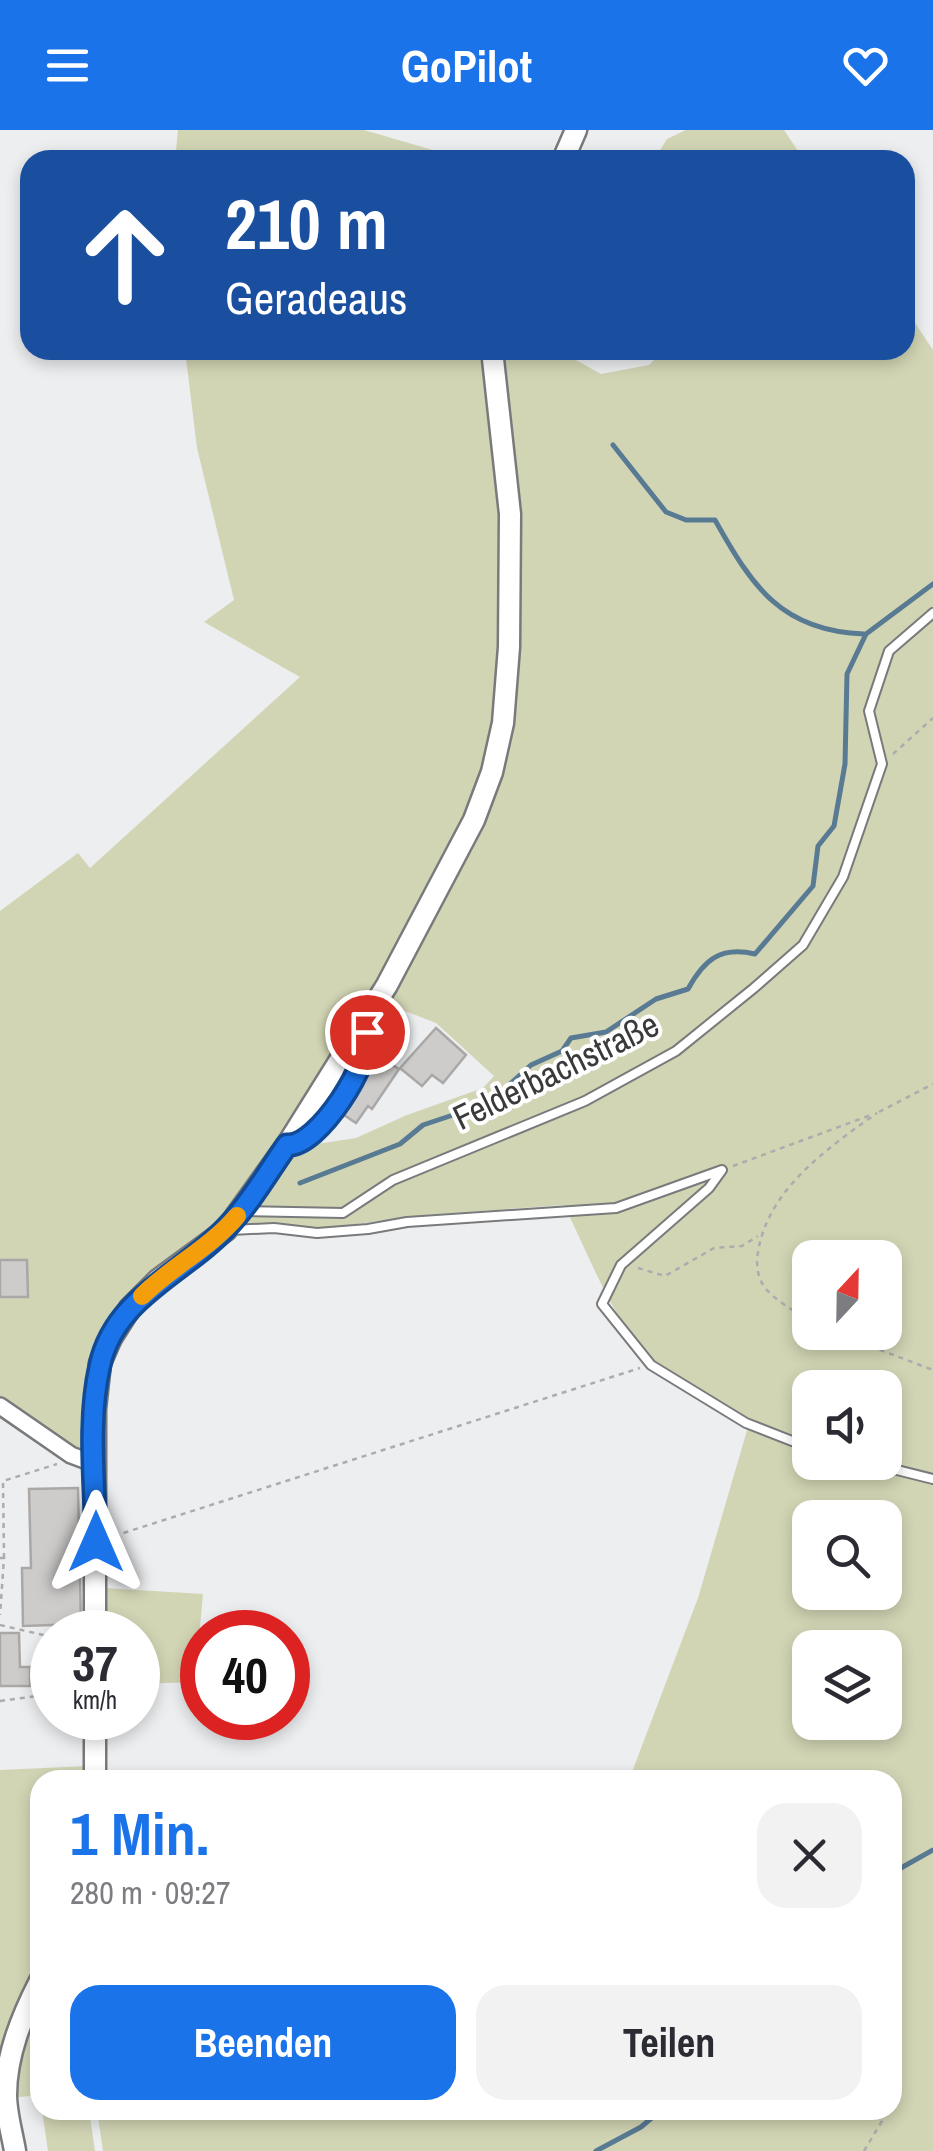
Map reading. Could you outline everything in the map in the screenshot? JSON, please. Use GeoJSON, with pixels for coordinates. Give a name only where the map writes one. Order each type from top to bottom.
{"type":"FeatureCollection","features":[{"type":"Feature","properties":{"kind":"street"},"geometry":{"type":"LineString","coordinates":[[94,1610],[96,1542],[86,1461],[100,1363],[111,1338],[130,1308],[158,1280],[226,1230],[287,1145],[362,1024],[474,820],[492,772],[502,723],[509,647],[510,514],[493,360]]}},
{"type":"Feature","properties":{"kind":"street"},"geometry":{"type":"LineString","coordinates":[[0,1406],[86,1461]]}},
{"type":"Feature","properties":{"kind":"street"},"geometry":{"type":"LineString","coordinates":[[95,1740],[95,1770]]}},
{"type":"Feature","properties":{"kind":"street"},"geometry":{"type":"LineString","coordinates":[[15,2151],[6,2096],[12,2051],[30,1999]]}},
{"type":"Feature","properties":{"kind":"lane"},"geometry":{"type":"LineString","coordinates":[[882,764],[869,711],[889,651],[933,613]]}},
{"type":"Feature","properties":{"kind":"lane","name":"Felderbachstraße"},"geometry":{"type":"LineString","coordinates":[[242,1210],[343,1212],[393,1180],[585,1101],[676,1051],[803,945],[843,877],[882,764]]}},
{"type":"Feature","properties":{"kind":"lane"},"geometry":{"type":"LineString","coordinates":[[226,1230],[274,1228],[317,1233],[368,1230],[408,1222],[616,1208],[722,1170]]}},
{"type":"Feature","properties":{"kind":"lane"},"geometry":{"type":"LineString","coordinates":[[722,1170],[708,1188],[621,1265],[602,1304],[651,1365],[746,1423],[792,1442]]}},
{"type":"Feature","properties":{"kind":"lane"},"geometry":{"type":"LineString","coordinates":[[902,1471],[933,1479]]}},
{"type":"Feature","properties":{"kind":"path"},"geometry":{"type":"LineString","coordinates":[[882,764],[933,718]]}},
{"type":"Feature","properties":{"kind":"path"},"geometry":{"type":"LineString","coordinates":[[722,1170],[877,1113],[933,1084]]}},
{"type":"Feature","properties":{"kind":"path"},"geometry":{"type":"LineString","coordinates":[[792,1308],[765,1288],[756,1266],[766,1219],[800,1176],[833,1144],[877,1113]]}},
{"type":"Feature","properties":{"kind":"path"},"geometry":{"type":"LineString","coordinates":[[631,1266],[665,1276],[714,1248],[742,1246],[761,1234]]}},
{"type":"Feature","properties":{"kind":"path"},"geometry":{"type":"LineString","coordinates":[[881,1350],[933,1370]]}},
{"type":"Feature","properties":{"kind":"path"},"geometry":{"type":"LineString","coordinates":[[96,1542],[651,1365]]}},
{"type":"Feature","properties":{"kind":"path"},"geometry":{"type":"LineString","coordinates":[[0,1614],[3,1481],[86,1461]]}},
{"type":"Feature","properties":{"kind":"path"},"geometry":{"type":"LineString","coordinates":[[0,1625],[30,1632]]}},
{"type":"Feature","properties":{"kind":"path"},"geometry":{"type":"LineString","coordinates":[[0,1702],[30,1697]]}},
{"type":"Feature","properties":{"kind":"path"},"geometry":{"type":"LineString","coordinates":[[864,2151],[882,2120]]}},
{"type":"Feature","properties":{"kind":"green space"},"geometry":{"type":"Polygon","coordinates":[[[178,130],[364,130],[433,150],[176,150],[178,130]]]}},
{"type":"Feature","properties":{"kind":"green space"},"geometry":{"type":"Polygon","coordinates":[[[686,130],[784,130],[797,150],[660,150],[667,139],[686,130]]]}},
{"type":"Feature","properties":{"kind":"green space"},"geometry":{"type":"Polygon","coordinates":[[[915,323],[933,350],[933,1475],[902,1468],[902,1370],[792,1370],[792,1437],[730,1411],[678,1380],[636,1340],[619,1317],[564,1205],[425,1215],[319,1229],[243,1224],[297,1147],[356,1138],[483,1088],[494,1076],[436,1023],[382,1002],[499,772],[516,516],[512,423],[501,360],[576,360],[601,374],[649,365],[654,360],[915,360],[915,323]]]}},
{"type":"Feature","properties":{"kind":"green space"},"geometry":{"type":"Polygon","coordinates":[[[186,360],[487,360],[504,507],[497,701],[489,755],[470,813],[386,973],[290,1128],[225,1220],[135,1294],[110,1321],[94,1362],[88,1445],[79,1450],[0,1400],[0,911],[78,853],[90,868],[300,677],[204,622],[234,600],[197,448],[186,360]]]}},
{"type":"Feature","properties":{"kind":"green space"},"geometry":{"type":"Polygon","coordinates":[[[748,1427],[792,1444],[792,1480],[902,1480],[902,1475],[933,1483],[933,2151],[103,2151],[98,2120],[902,2120],[902,1770],[633,1770],[698,1598],[748,1427]]]}},
{"type":"Feature","properties":{"kind":"green space"},"geometry":{"type":"Polygon","coordinates":[[[104,1588],[203,1594],[202,1610],[180,1610],[180,1683],[160,1683],[160,1610],[104,1610],[104,1588]]]}},
{"type":"Feature","properties":{"kind":"green space"},"geometry":{"type":"Polygon","coordinates":[[[88,1766],[88,1770],[30,1770],[30,2096],[0,2099],[0,1770],[88,1766]]]}},
{"type":"Feature","properties":{"kind":"green space"},"geometry":{"type":"Polygon","coordinates":[[[43,2120],[90,2120],[95,2151],[48,2151],[43,2120]]]}},
{"type":"Feature","properties":{"kind":"building"},"geometry":{"type":"Polygon","coordinates":[[[436,1028],[466,1055],[443,1083],[432,1075],[422,1086],[400,1068],[436,1028]]]}},
{"type":"Feature","properties":{"kind":"building"},"geometry":{"type":"Polygon","coordinates":[[[374,1053],[399,1069],[372,1109],[368,1106],[356,1123],[341,1113],[374,1053]]]}},
{"type":"Feature","properties":{"kind":"building"},"geometry":{"type":"Polygon","coordinates":[[[0,1260],[27,1260],[28,1297],[0,1297],[0,1260]]]}},
{"type":"Feature","properties":{"kind":"building"},"geometry":{"type":"Polygon","coordinates":[[[78,1488],[81,1610],[30,1610],[30,1626],[23,1626],[22,1568],[31,1568],[29,1489],[78,1488]]]}},
{"type":"Feature","properties":{"kind":"building"},"geometry":{"type":"Polygon","coordinates":[[[0,1633],[19,1633],[20,1667],[30,1667],[30,1686],[0,1686],[0,1633]]]}},
{"type":"Feature","properties":{"kind":"waterway"},"geometry":{"type":"LineString","coordinates":[[613,445],[666,512],[686,520],[715,520],[742,565],[772,601],[811,624],[864,634]]}},
{"type":"Feature","properties":{"kind":"waterway"},"geometry":{"type":"LineString","coordinates":[[300,1183],[400,1144],[423,1125],[489,1103],[531,1065],[562,1051],[571,1038],[606,1032],[656,999],[688,989],[700,970],[714,958],[732,952],[755,954],[813,886],[818,846],[834,826],[845,764],[847,674],[866,634],[933,584]]}},
{"type":"Feature","properties":{"kind":"waterway"},"geometry":{"type":"LineString","coordinates":[[902,1867],[933,1850]]}},
{"type":"Feature","properties":{"kind":"waterway"},"geometry":{"type":"LineString","coordinates":[[596,2151],[649,2120]]}},
{"type":"Feature","properties":{"kind":"slow traffic"},"geometry":{"type":"LineString","coordinates":[[142,1296],[226,1230],[237,1216]]}},
{"type":"Feature","properties":{"kind":"route"},"geometry":{"type":"LineString","coordinates":[[96,1542],[95,1409],[100,1363],[111,1338],[130,1308],[158,1280],[226,1230],[287,1145],[304,1143],[328,1119],[366,1052],[367,1032]]}}]}
